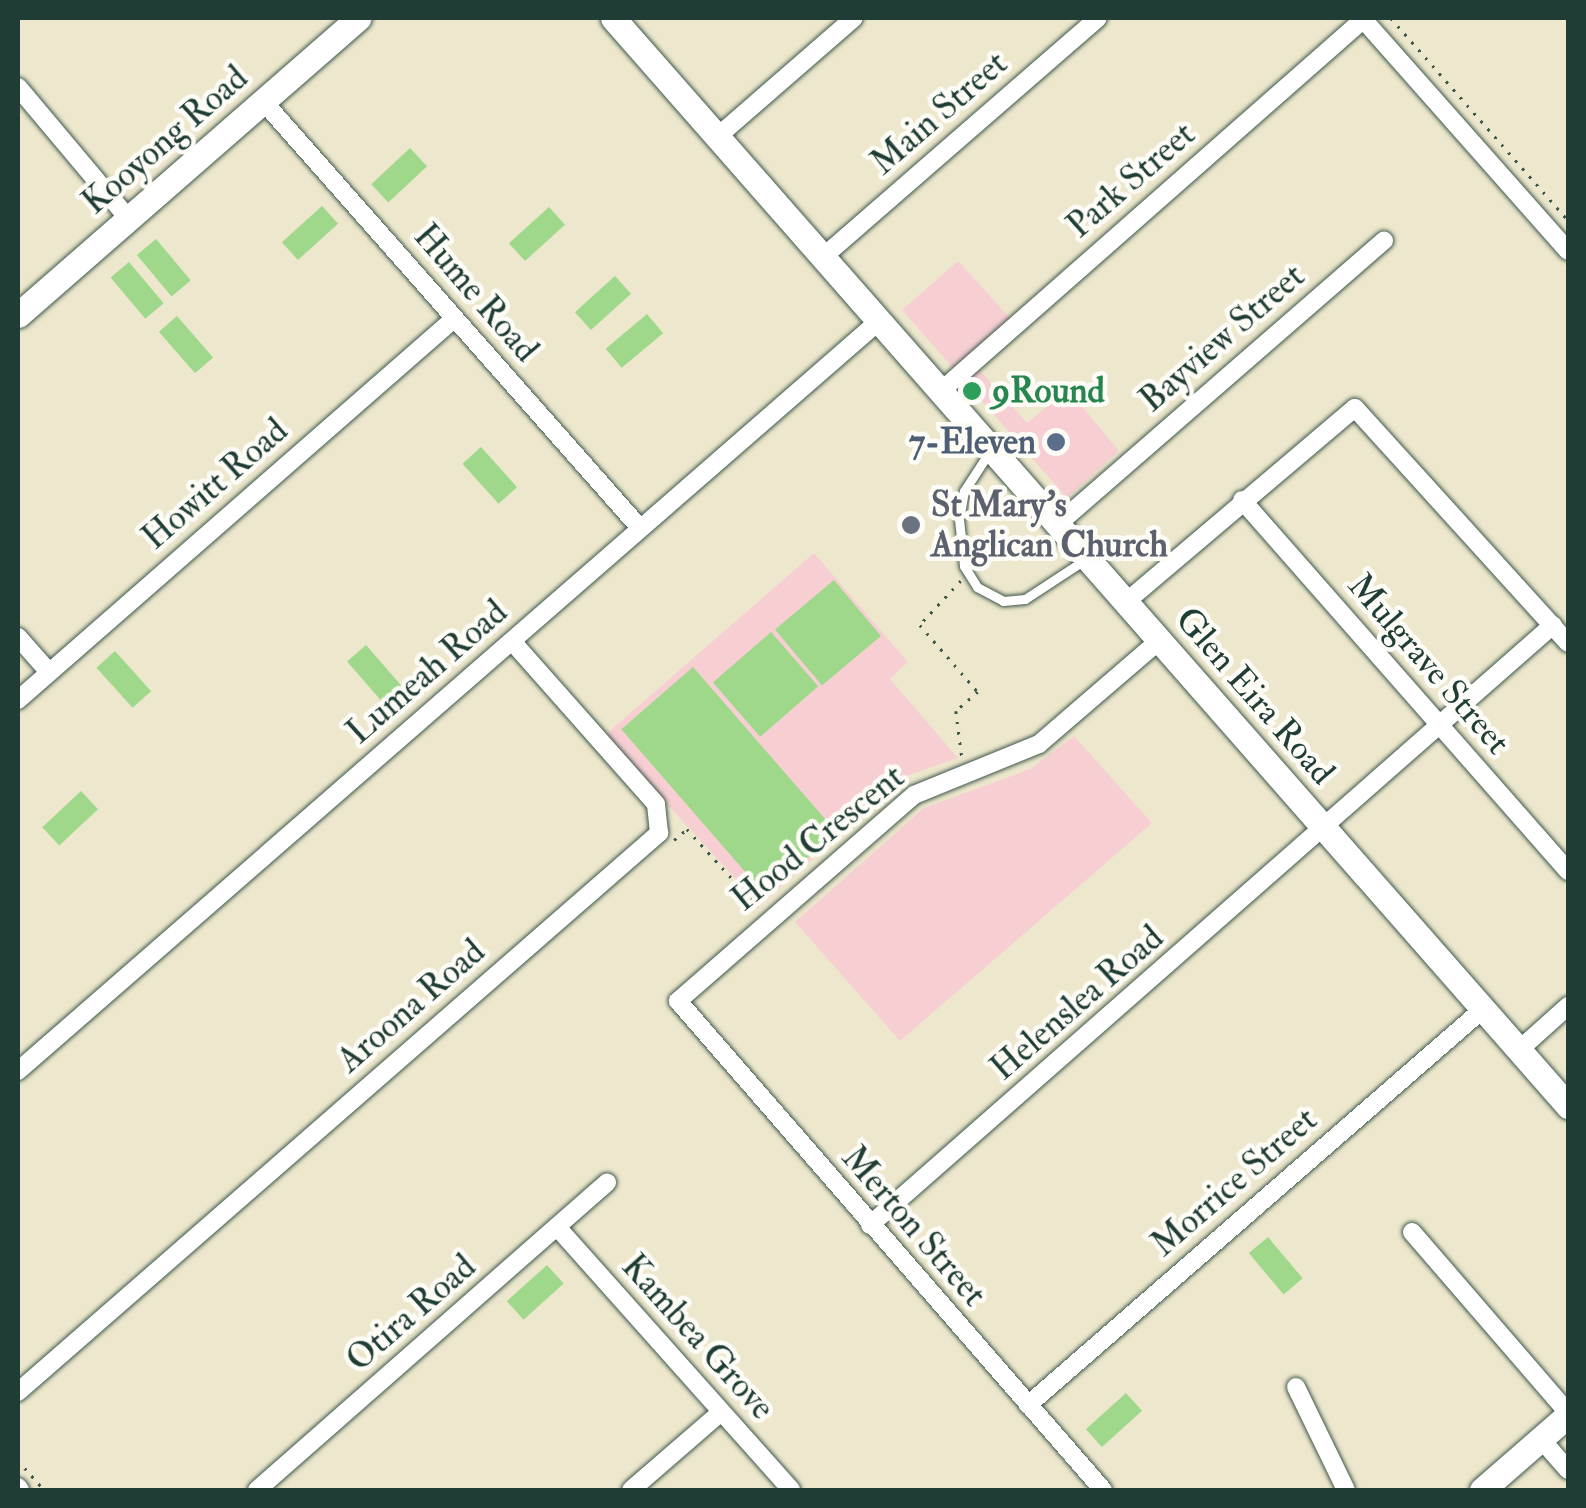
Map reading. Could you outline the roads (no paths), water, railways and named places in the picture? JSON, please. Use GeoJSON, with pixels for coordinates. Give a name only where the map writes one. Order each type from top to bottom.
{"type":"FeatureCollection","features":[{"type":"Feature","properties":{"kind":"main road","name":"Kooyong Road"},"geometry":{"type":"LineString","coordinates":[[18,315],[359,18]]}},
{"type":"Feature","properties":{"kind":"main road","name":"Glen Eira Road"},"geometry":{"type":"LineString","coordinates":[[612,18],[1568,1106]]}},
{"type":"Feature","properties":{"kind":"main road"},"geometry":{"type":"LineString","coordinates":[[1482,1490],[1568,1414]]}},
{"type":"Feature","properties":{"kind":"street"},"geometry":{"type":"LineString","coordinates":[[717,137],[854,18]]}},
{"type":"Feature","properties":{"kind":"street","name":"Main Street"},"geometry":{"type":"LineString","coordinates":[[822,257],[1098,18]]}},
{"type":"Feature","properties":{"kind":"street"},"geometry":{"type":"LineString","coordinates":[[1363,18],[1568,251]]}},
{"type":"Feature","properties":{"kind":"street","name":"Park Street"},"geometry":{"type":"LineString","coordinates":[[941,391],[1363,18]]}},
{"type":"Feature","properties":{"kind":"street"},"geometry":{"type":"LineString","coordinates":[[18,88],[128,218]]}},
{"type":"Feature","properties":{"kind":"street","name":"Hume Road"},"geometry":{"type":"LineString","coordinates":[[263,101],[640,528]]}},
{"type":"Feature","properties":{"kind":"street","name":"Bayview Street"},"geometry":{"type":"LineString","coordinates":[[1058,524],[1384,241]]}},
{"type":"Feature","properties":{"kind":"street","name":"Howitt Road"},"geometry":{"type":"LineString","coordinates":[[18,700],[455,318]]}},
{"type":"Feature","properties":{"kind":"street","name":"Lumeah Road"},"geometry":{"type":"LineString","coordinates":[[18,1072],[879,321]]}},
{"type":"Feature","properties":{"kind":"street"},"geometry":{"type":"LineString","coordinates":[[1126,602],[1355,408],[1568,644]]}},
{"type":"Feature","properties":{"kind":"street","name":"Mulgrave Street"},"geometry":{"type":"LineString","coordinates":[[1242,500],[1568,871]]}},
{"type":"Feature","properties":{"kind":"street","name":"Helenslea Road"},"geometry":{"type":"LineString","coordinates":[[870,1225],[1552,625]]}},
{"type":"Feature","properties":{"kind":"street"},"geometry":{"type":"LineString","coordinates":[[18,637],[49,672]]}},
{"type":"Feature","properties":{"kind":"street","name":"Hood Crescent"},"geometry":{"type":"LineString","coordinates":[[678,1004],[768,919],[914,795],[1039,744],[1160,640]]}},
{"type":"Feature","properties":{"kind":"street","name":"Aroona Road"},"geometry":{"type":"LineString","coordinates":[[18,1392],[658,833],[656,804],[512,641]]}},
{"type":"Feature","properties":{"kind":"street","name":"Merton Street"},"geometry":{"type":"LineString","coordinates":[[678,1004],[1103,1490]]}},
{"type":"Feature","properties":{"kind":"street"},"geometry":{"type":"LineString","coordinates":[[1519,1050],[1568,1006]]}},
{"type":"Feature","properties":{"kind":"street","name":"Morrice Street"},"geometry":{"type":"LineString","coordinates":[[1028,1405],[1483,1009]]}},
{"type":"Feature","properties":{"kind":"street","name":"Otira Road"},"geometry":{"type":"LineString","coordinates":[[257,1490],[607,1183]]}},
{"type":"Feature","properties":{"kind":"street","name":"Kambea Grove"},"geometry":{"type":"LineString","coordinates":[[557,1227],[791,1490]]}},
{"type":"Feature","properties":{"kind":"street"},"geometry":{"type":"LineString","coordinates":[[1412,1232],[1568,1414]]}},
{"type":"Feature","properties":{"kind":"street"},"geometry":{"type":"LineString","coordinates":[[1296,1388],[1346,1490]]}},
{"type":"Feature","properties":{"kind":"street"},"geometry":{"type":"LineString","coordinates":[[631,1490],[721,1412]]}},
{"type":"Feature","properties":{"kind":"street"},"geometry":{"type":"LineString","coordinates":[[1541,1439],[1568,1470]]}},
{"type":"Feature","properties":{"kind":"lane"},"geometry":{"type":"LineString","coordinates":[[992,449],[961,504],[968,575],[984,593],[1013,602],[1051,588],[1087,558]]}},
{"type":"Feature","properties":{"kind":"place","name":"9Round"},"geometry":{"type":"Point","coordinates":[972,391]}},
{"type":"Feature","properties":{"kind":"place","name":"7-Eleven"},"geometry":{"type":"Point","coordinates":[1056,442]}},
{"type":"Feature","properties":{"kind":"place","name":"St Mary's Anglican Church"},"geometry":{"type":"Point","coordinates":[911,525]}}]}
